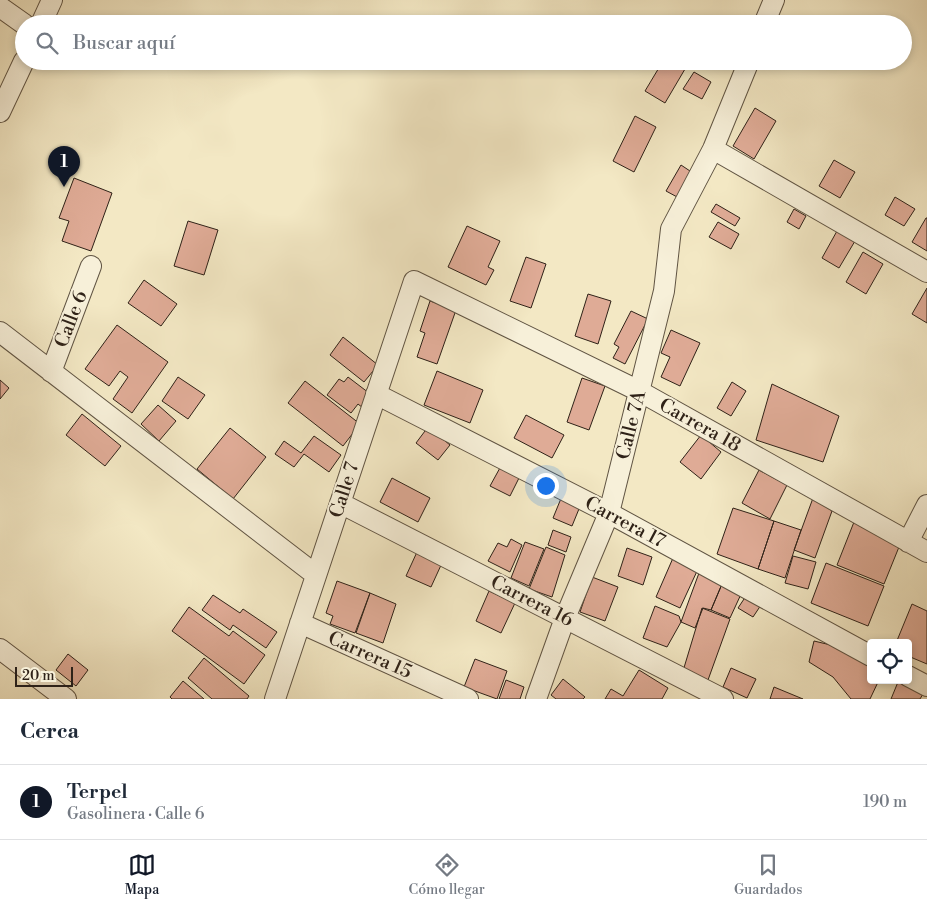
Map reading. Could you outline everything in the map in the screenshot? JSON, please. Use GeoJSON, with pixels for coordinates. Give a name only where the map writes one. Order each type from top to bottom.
{"type":"FeatureCollection","features":[{"type":"Feature","properties":{"kind":"street"},"geometry":{"type":"LineString","coordinates":[[45,15],[52,0]]}},
{"type":"Feature","properties":{"kind":"street"},"geometry":{"type":"LineString","coordinates":[[768,15],[774,0]]}},
{"type":"Feature","properties":{"kind":"street"},"geometry":{"type":"LineString","coordinates":[[0,7],[15,18]]}},
{"type":"Feature","properties":{"kind":"street"},"geometry":{"type":"LineString","coordinates":[[0,112],[20,70]]}},
{"type":"Feature","properties":{"kind":"street","name":"Calle 7A"},"geometry":{"type":"LineString","coordinates":[[536,699],[565,618],[609,513],[664,291],[671,229],[713,148],[745,70]]}},
{"type":"Feature","properties":{"kind":"street"},"geometry":{"type":"LineString","coordinates":[[713,148],[927,272]]}},
{"type":"Feature","properties":{"kind":"street","name":"Calle 6"},"geometry":{"type":"LineString","coordinates":[[51,372],[91,266]]}},
{"type":"Feature","properties":{"kind":"street","name":"Carrera 18"},"geometry":{"type":"LineString","coordinates":[[414,281],[638,391],[927,552]]}},
{"type":"Feature","properties":{"kind":"street","name":"Calle 7"},"geometry":{"type":"LineString","coordinates":[[275,699],[414,281]]}},
{"type":"Feature","properties":{"kind":"street"},"geometry":{"type":"LineString","coordinates":[[0,332],[316,575]]}},
{"type":"Feature","properties":{"kind":"street","name":"Carrera 17"},"geometry":{"type":"LineString","coordinates":[[376,394],[609,513],[867,654]]}},
{"type":"Feature","properties":{"kind":"street","name":"Carrera 16"},"geometry":{"type":"LineString","coordinates":[[340,503],[723,699]]}},
{"type":"Feature","properties":{"kind":"street"},"geometry":{"type":"LineString","coordinates":[[908,542],[927,505]]}},
{"type":"Feature","properties":{"kind":"street","name":"Carrera 15"},"geometry":{"type":"LineString","coordinates":[[300,623],[468,699]]}},
{"type":"Feature","properties":{"kind":"street"},"geometry":{"type":"LineString","coordinates":[[0,649],[66,699]]}},
{"type":"Feature","properties":{"kind":"street"},"geometry":{"type":"LineString","coordinates":[[912,678],[927,686]]}},
{"type":"Feature","properties":{"kind":"building"},"geometry":{"type":"Polygon","coordinates":[[[658,70],[684,70],[665,103],[645,91],[658,70]]]}},
{"type":"Feature","properties":{"kind":"building"},"geometry":{"type":"Polygon","coordinates":[[[694,72],[711,82],[702,99],[683,89],[694,72]]]}},
{"type":"Feature","properties":{"kind":"building"},"geometry":{"type":"Polygon","coordinates":[[[755,108],[776,121],[754,159],[733,146],[755,108]]]}},
{"type":"Feature","properties":{"kind":"building"},"geometry":{"type":"Polygon","coordinates":[[[635,116],[656,127],[634,172],[613,161],[635,116]]]}},
{"type":"Feature","properties":{"kind":"building"},"geometry":{"type":"Polygon","coordinates":[[[834,160],[855,172],[840,198],[819,186],[834,160]]]}},
{"type":"Feature","properties":{"kind":"building"},"geometry":{"type":"Polygon","coordinates":[[[681,165],[693,173],[679,198],[666,191],[681,165]]]}},
{"type":"Feature","properties":{"kind":"building"},"geometry":{"type":"Polygon","coordinates":[[[74,178],[112,193],[91,251],[62,241],[69,221],[59,218],[74,178]]]}},
{"type":"Feature","properties":{"kind":"building"},"geometry":{"type":"Polygon","coordinates":[[[895,197],[915,209],[904,226],[885,215],[895,197]]]}},
{"type":"Feature","properties":{"kind":"building"},"geometry":{"type":"Polygon","coordinates":[[[716,204],[740,218],[735,226],[711,212],[716,204]]]}},
{"type":"Feature","properties":{"kind":"building"},"geometry":{"type":"Polygon","coordinates":[[[794,209],[806,216],[799,229],[787,222],[794,209]]]}},
{"type":"Feature","properties":{"kind":"building"},"geometry":{"type":"Polygon","coordinates":[[[927,218],[927,251],[912,242],[927,218]]]}},
{"type":"Feature","properties":{"kind":"building"},"geometry":{"type":"Polygon","coordinates":[[[188,221],[218,230],[204,275],[174,266],[188,221]]]}},
{"type":"Feature","properties":{"kind":"building"},"geometry":{"type":"Polygon","coordinates":[[[718,222],[739,234],[731,249],[709,237],[718,222]]]}},
{"type":"Feature","properties":{"kind":"building"},"geometry":{"type":"Polygon","coordinates":[[[467,226],[500,241],[488,267],[494,270],[486,285],[448,267],[467,226]]]}},
{"type":"Feature","properties":{"kind":"building"},"geometry":{"type":"Polygon","coordinates":[[[837,231],[855,241],[839,268],[822,258],[837,231]]]}},
{"type":"Feature","properties":{"kind":"building"},"geometry":{"type":"Polygon","coordinates":[[[863,252],[883,264],[866,294],[846,282],[863,252]]]}},
{"type":"Feature","properties":{"kind":"building"},"geometry":{"type":"Polygon","coordinates":[[[526,257],[546,264],[531,308],[510,301],[526,257]]]}},
{"type":"Feature","properties":{"kind":"building"},"geometry":{"type":"Polygon","coordinates":[[[144,280],[177,304],[161,326],[128,303],[144,280]]]}},
{"type":"Feature","properties":{"kind":"building"},"geometry":{"type":"Polygon","coordinates":[[[927,288],[927,323],[912,314],[927,288]]]}},
{"type":"Feature","properties":{"kind":"building"},"geometry":{"type":"Polygon","coordinates":[[[588,294],[611,301],[598,344],[575,336],[588,294]]]}},
{"type":"Feature","properties":{"kind":"building"},"geometry":{"type":"Polygon","coordinates":[[[430,301],[456,310],[437,364],[417,357],[425,333],[420,331],[430,301]]]}},
{"type":"Feature","properties":{"kind":"building"},"geometry":{"type":"Polygon","coordinates":[[[631,311],[648,319],[625,364],[613,358],[619,347],[614,344],[631,311]]]}},
{"type":"Feature","properties":{"kind":"building"},"geometry":{"type":"Polygon","coordinates":[[[117,325],[168,362],[132,413],[113,399],[128,377],[120,371],[109,386],[85,369],[117,325]]]}},
{"type":"Feature","properties":{"kind":"building"},"geometry":{"type":"Polygon","coordinates":[[[671,330],[700,343],[680,386],[661,377],[670,357],[661,353],[671,330]]]}},
{"type":"Feature","properties":{"kind":"building"},"geometry":{"type":"Polygon","coordinates":[[[343,337],[378,365],[364,382],[330,355],[343,337]]]}},
{"type":"Feature","properties":{"kind":"building"},"geometry":{"type":"Polygon","coordinates":[[[437,371],[483,390],[470,423],[424,405],[437,371]]]}},
{"type":"Feature","properties":{"kind":"building"},"geometry":{"type":"Polygon","coordinates":[[[178,377],[205,395],[188,419],[162,401],[178,377]]]}},
{"type":"Feature","properties":{"kind":"building"},"geometry":{"type":"Polygon","coordinates":[[[348,377],[369,393],[364,400],[367,403],[363,408],[358,404],[351,413],[327,395],[339,379],[344,382],[348,377]]]}},
{"type":"Feature","properties":{"kind":"building"},"geometry":{"type":"Polygon","coordinates":[[[582,378],[605,386],[589,430],[567,422],[582,378]]]}},
{"type":"Feature","properties":{"kind":"building"},"geometry":{"type":"Polygon","coordinates":[[[0,380],[9,388],[0,399],[0,380]]]}},
{"type":"Feature","properties":{"kind":"building"},"geometry":{"type":"Polygon","coordinates":[[[305,381],[360,424],[343,446],[288,403],[305,381]]]}},
{"type":"Feature","properties":{"kind":"building"},"geometry":{"type":"Polygon","coordinates":[[[732,382],[746,391],[731,416],[717,408],[732,382]]]}},
{"type":"Feature","properties":{"kind":"building"},"geometry":{"type":"Polygon","coordinates":[[[772,384],[839,416],[823,462],[756,440],[772,384]]]}},
{"type":"Feature","properties":{"kind":"building"},"geometry":{"type":"Polygon","coordinates":[[[158,405],[176,421],[159,441],[141,424],[158,405]]]}},
{"type":"Feature","properties":{"kind":"building"},"geometry":{"type":"Polygon","coordinates":[[[82,414],[121,446],[105,466],[66,435],[82,414]]]}},
{"type":"Feature","properties":{"kind":"building"},"geometry":{"type":"Polygon","coordinates":[[[526,415],[564,435],[552,458],[514,438],[526,415]]]}},
{"type":"Feature","properties":{"kind":"building"},"geometry":{"type":"Polygon","coordinates":[[[428,427],[450,445],[438,460],[416,443],[428,427]]]}},
{"type":"Feature","properties":{"kind":"building"},"geometry":{"type":"Polygon","coordinates":[[[230,428],[266,457],[233,499],[197,469],[230,428]]]}},
{"type":"Feature","properties":{"kind":"building"},"geometry":{"type":"Polygon","coordinates":[[[701,435],[721,452],[701,479],[680,462],[701,435]]]}},
{"type":"Feature","properties":{"kind":"building"},"geometry":{"type":"Polygon","coordinates":[[[314,436],[341,455],[329,472],[304,454],[294,467],[275,454],[284,441],[301,453],[314,436]]]}},
{"type":"Feature","properties":{"kind":"building"},"geometry":{"type":"Polygon","coordinates":[[[501,466],[520,476],[510,496],[490,486],[501,466]]]}},
{"type":"Feature","properties":{"kind":"building"},"geometry":{"type":"Polygon","coordinates":[[[759,470],[787,485],[770,519],[742,503],[759,470]]]}},
{"type":"Feature","properties":{"kind":"building"},"geometry":{"type":"Polygon","coordinates":[[[392,478],[430,498],[418,522],[380,502],[392,478]]]}},
{"type":"Feature","properties":{"kind":"building"},"geometry":{"type":"Polygon","coordinates":[[[562,496],[581,504],[572,526],[553,518],[562,496]]]}},
{"type":"Feature","properties":{"kind":"building"},"geometry":{"type":"Polygon","coordinates":[[[813,498],[832,511],[815,558],[794,550],[813,498]]]}},
{"type":"Feature","properties":{"kind":"building"},"geometry":{"type":"Polygon","coordinates":[[[733,508],[774,521],[758,569],[717,554],[733,508]]]}},
{"type":"Feature","properties":{"kind":"building"},"geometry":{"type":"Polygon","coordinates":[[[774,521],[801,530],[785,578],[758,569],[774,521]]]}},
{"type":"Feature","properties":{"kind":"building"},"geometry":{"type":"Polygon","coordinates":[[[854,522],[901,542],[884,584],[837,565],[854,522]]]}},
{"type":"Feature","properties":{"kind":"building"},"geometry":{"type":"Polygon","coordinates":[[[553,530],[571,537],[566,552],[548,545],[553,530]]]}},
{"type":"Feature","properties":{"kind":"building"},"geometry":{"type":"Polygon","coordinates":[[[511,539],[522,545],[510,572],[488,561],[498,543],[507,547],[511,539]]]}},
{"type":"Feature","properties":{"kind":"building"},"geometry":{"type":"Polygon","coordinates":[[[525,542],[544,549],[529,586],[511,578],[525,542]]]}},
{"type":"Feature","properties":{"kind":"building"},"geometry":{"type":"Polygon","coordinates":[[[546,547],[565,555],[552,597],[529,589],[546,547]]]}},
{"type":"Feature","properties":{"kind":"building"},"geometry":{"type":"Polygon","coordinates":[[[627,548],[652,557],[643,585],[618,576],[627,548]]]}},
{"type":"Feature","properties":{"kind":"building"},"geometry":{"type":"Polygon","coordinates":[[[417,552],[442,563],[431,587],[406,576],[417,552]]]}},
{"type":"Feature","properties":{"kind":"building"},"geometry":{"type":"Polygon","coordinates":[[[793,556],[816,562],[808,589],[785,583],[793,556]]]}},
{"type":"Feature","properties":{"kind":"building"},"geometry":{"type":"Polygon","coordinates":[[[673,558],[698,569],[680,608],[656,597],[673,558]]]}},
{"type":"Feature","properties":{"kind":"building"},"geometry":{"type":"Polygon","coordinates":[[[826,563],[884,586],[868,626],[811,603],[826,563]]]}},
{"type":"Feature","properties":{"kind":"building"},"geometry":{"type":"Polygon","coordinates":[[[699,573],[722,584],[711,610],[703,608],[695,628],[681,622],[699,573]]]}},
{"type":"Feature","properties":{"kind":"building"},"geometry":{"type":"Polygon","coordinates":[[[592,577],[618,587],[605,621],[580,612],[592,577]]]}},
{"type":"Feature","properties":{"kind":"building"},"geometry":{"type":"Polygon","coordinates":[[[337,581],[370,593],[355,633],[330,624],[333,616],[326,613],[337,581]]]}},
{"type":"Feature","properties":{"kind":"building"},"geometry":{"type":"Polygon","coordinates":[[[722,584],[742,592],[730,618],[711,610],[722,584]]]}},
{"type":"Feature","properties":{"kind":"building"},"geometry":{"type":"Polygon","coordinates":[[[489,591],[515,603],[501,633],[476,621],[489,591]]]}},
{"type":"Feature","properties":{"kind":"building"},"geometry":{"type":"Polygon","coordinates":[[[370,593],[396,604],[383,643],[356,633],[370,593]]]}},
{"type":"Feature","properties":{"kind":"building"},"geometry":{"type":"Polygon","coordinates":[[[213,595],[240,613],[243,609],[277,632],[266,648],[233,625],[230,630],[202,610],[213,595]]]}},
{"type":"Feature","properties":{"kind":"building"},"geometry":{"type":"Polygon","coordinates":[[[746,596],[761,605],[753,617],[738,608],[746,596]]]}},
{"type":"Feature","properties":{"kind":"building"},"geometry":{"type":"Polygon","coordinates":[[[912,604],[927,611],[927,664],[912,658],[912,639],[898,639],[912,604]]]}},
{"type":"Feature","properties":{"kind":"building"},"geometry":{"type":"Polygon","coordinates":[[[655,606],[679,616],[681,622],[667,647],[643,638],[655,606]]]}},
{"type":"Feature","properties":{"kind":"building"},"geometry":{"type":"Polygon","coordinates":[[[189,607],[229,636],[233,631],[265,655],[244,684],[172,631],[189,607]]]}},
{"type":"Feature","properties":{"kind":"building"},"geometry":{"type":"Polygon","coordinates":[[[702,608],[730,619],[708,680],[683,671],[702,608]]]}},
{"type":"Feature","properties":{"kind":"building"},"geometry":{"type":"Polygon","coordinates":[[[814,641],[835,646],[867,665],[867,684],[877,684],[870,699],[851,699],[833,677],[809,662],[814,641]]]}},
{"type":"Feature","properties":{"kind":"building"},"geometry":{"type":"Polygon","coordinates":[[[68,654],[88,670],[76,686],[56,670],[68,654]]]}},
{"type":"Feature","properties":{"kind":"building"},"geometry":{"type":"Polygon","coordinates":[[[204,658],[249,696],[247,699],[212,699],[188,678],[204,658]]]}},
{"type":"Feature","properties":{"kind":"building"},"geometry":{"type":"Polygon","coordinates":[[[475,659],[507,671],[497,699],[464,687],[475,659]]]}},
{"type":"Feature","properties":{"kind":"building"},"geometry":{"type":"Polygon","coordinates":[[[731,668],[756,679],[747,698],[723,687],[731,668]]]}},
{"type":"Feature","properties":{"kind":"building"},"geometry":{"type":"Polygon","coordinates":[[[639,670],[668,688],[662,699],[605,699],[611,689],[623,696],[639,670]]]}},
{"type":"Feature","properties":{"kind":"building"},"geometry":{"type":"Polygon","coordinates":[[[563,679],[585,697],[583,699],[556,699],[551,695],[563,679]]]}},
{"type":"Feature","properties":{"kind":"building"},"geometry":{"type":"Polygon","coordinates":[[[506,680],[524,687],[520,699],[499,699],[506,680]]]}},
{"type":"Feature","properties":{"kind":"building"},"geometry":{"type":"Polygon","coordinates":[[[183,681],[204,699],[172,699],[170,697],[183,681]]]}},
{"type":"Feature","properties":{"kind":"building"},"geometry":{"type":"Polygon","coordinates":[[[897,684],[902,684],[923,694],[920,699],[891,699],[897,684]]]}},
{"type":"Feature","properties":{"kind":"building"},"geometry":{"type":"Polygon","coordinates":[[[774,687],[803,699],[770,699],[774,687]]]}},
{"type":"Feature","properties":{"kind":"place","name":"Terpel"},"geometry":{"type":"Point","coordinates":[64,187]}}]}
